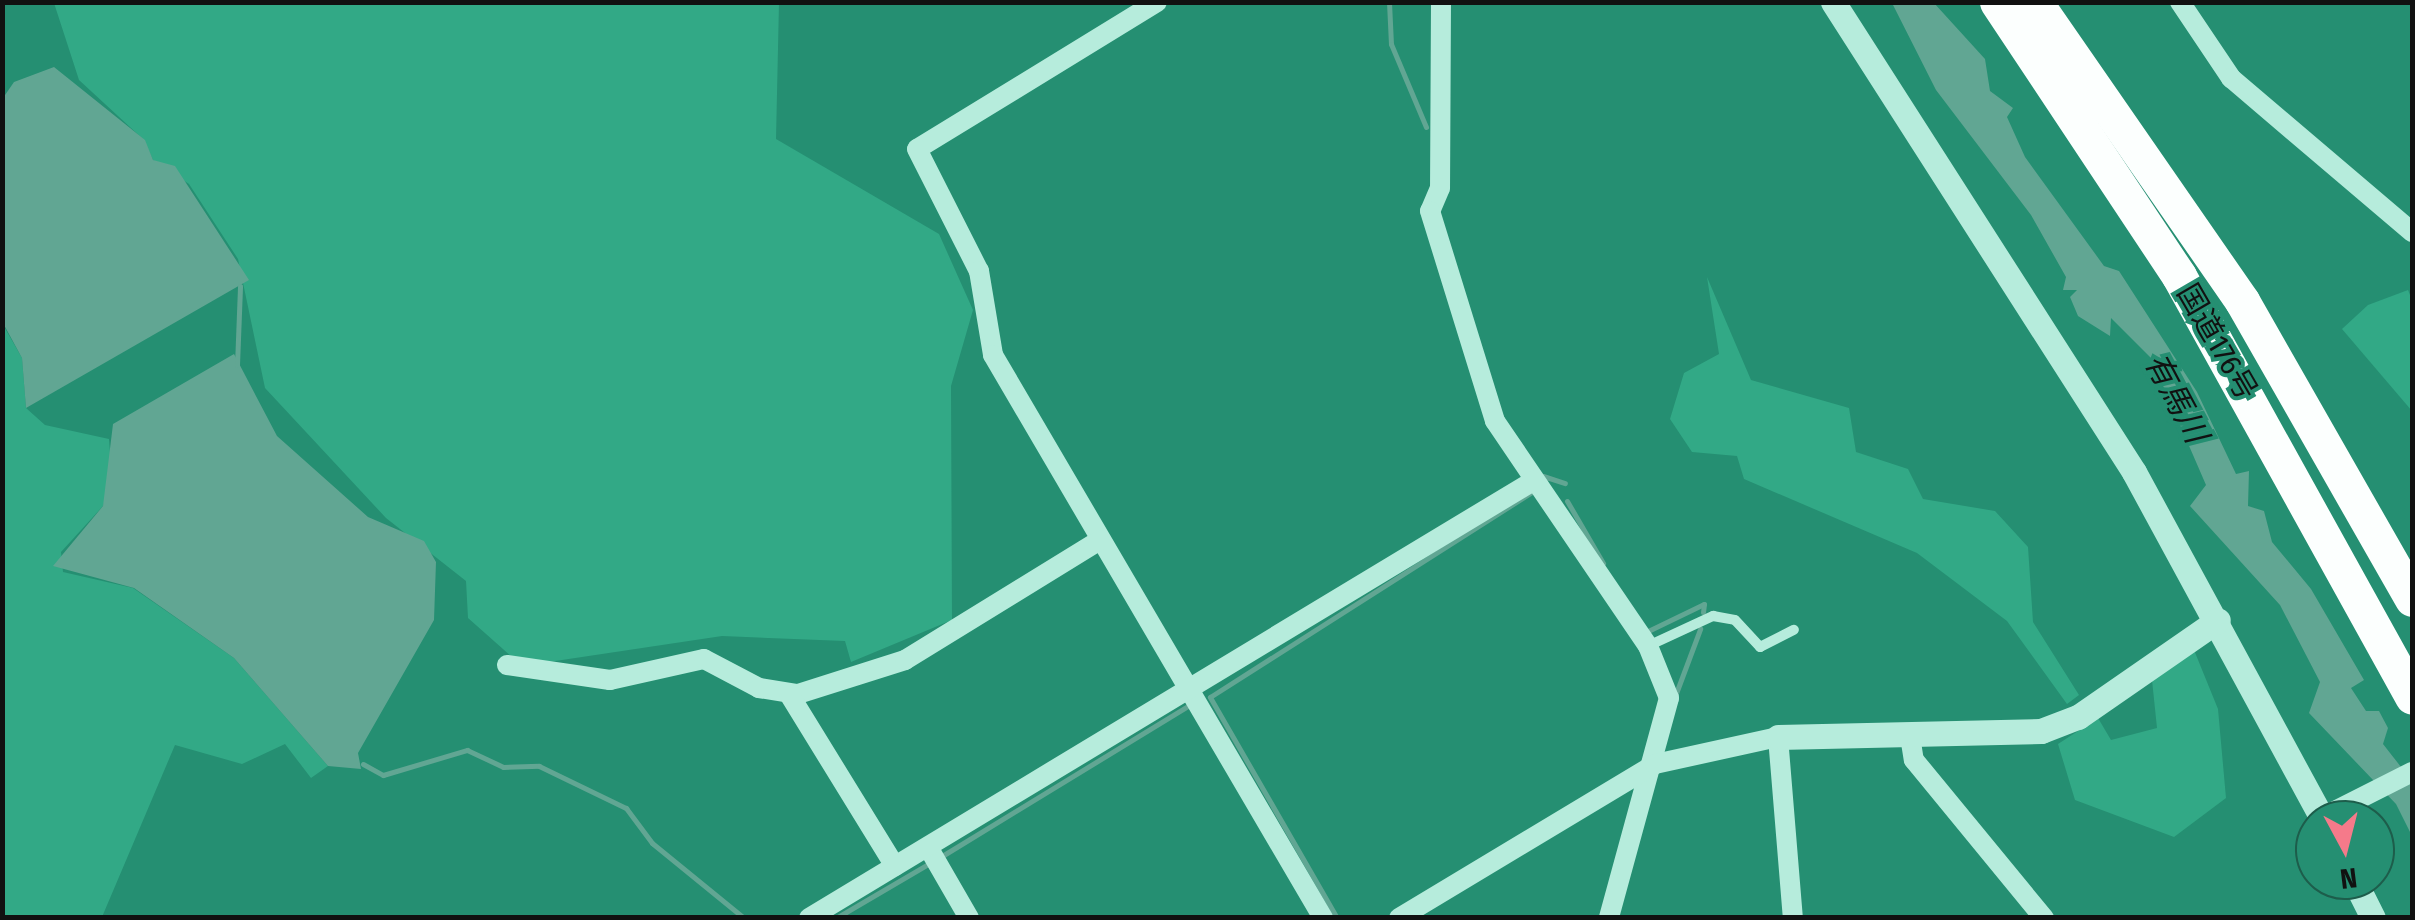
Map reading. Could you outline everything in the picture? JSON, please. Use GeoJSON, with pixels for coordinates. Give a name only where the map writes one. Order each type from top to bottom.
{"type":"FeatureCollection","features":[{"type":"Feature","properties":{"kind":"highway","name":"国道176号"},"geometry":{"type":"LineString","coordinates":[[1997,2],[2180,276],[2412,697]]}},
{"type":"Feature","properties":{"kind":"highway","name":"国道176号"},"geometry":{"type":"LineString","coordinates":[[2035,2],[2242,301],[2412,599]]}},
{"type":"Feature","properties":{"kind":"street"},"geometry":{"type":"LineString","coordinates":[[1440,2],[1440,188],[1430,211],[1495,421],[1648,646],[1670,702],[1609,918]]}},
{"type":"Feature","properties":{"kind":"street"},"geometry":{"type":"LineString","coordinates":[[1832,2],[2124,456],[2316,800]]}},
{"type":"Feature","properties":{"kind":"street"},"geometry":{"type":"LineString","coordinates":[[2180,2],[2231,78],[2412,232]]}},
{"type":"Feature","properties":{"kind":"street"},"geometry":{"type":"LineString","coordinates":[[1146,5],[916,149],[978,271],[993,354],[1323,918]]}},
{"type":"Feature","properties":{"kind":"street"},"geometry":{"type":"LineString","coordinates":[[810,918],[1535,484]]}},
{"type":"Feature","properties":{"kind":"street"},"geometry":{"type":"LineString","coordinates":[[788,694],[905,660],[1100,540]]}},
{"type":"Feature","properties":{"kind":"street"},"geometry":{"type":"LineString","coordinates":[[1400,918],[1655,764],[1778,737],[2041,732],[2078,717],[2218,620]]}},
{"type":"Feature","properties":{"kind":"street"},"geometry":{"type":"LineString","coordinates":[[507,665],[610,680],[704,659],[788,694],[896,866]]}},
{"type":"Feature","properties":{"kind":"street"},"geometry":{"type":"LineString","coordinates":[[1910,736],[1914,760],[2044,918]]}},
{"type":"Feature","properties":{"kind":"street"},"geometry":{"type":"LineString","coordinates":[[1778,737],[1793,918]]}},
{"type":"Feature","properties":{"kind":"street"},"geometry":{"type":"LineString","coordinates":[[2358,800],[2412,772]]}},
{"type":"Feature","properties":{"kind":"street"},"geometry":{"type":"LineString","coordinates":[[928,847],[970,918]]}},
{"type":"Feature","properties":{"kind":"lane"},"geometry":{"type":"LineString","coordinates":[[1648,646],[1712,616],[1735,620],[1760,647],[1794,630]]}},
{"type":"Feature","properties":{"kind":"green space"},"geometry":{"type":"Polygon","coordinates":[[[54,3],[779,3],[776,139],[939,234],[973,310],[951,386],[952,620],[851,662],[845,641],[722,636],[522,666],[468,618],[466,581],[386,518],[265,388],[238,259],[189,184],[153,160],[144,140],[79,80],[54,3]]]}},
{"type":"Feature","properties":{"kind":"green space"},"geometry":{"type":"Polygon","coordinates":[[[1707,277],[1751,380],[1849,408],[1856,452],[1908,469],[1923,499],[1995,511],[2028,547],[2033,622],[2079,695],[2067,704],[2007,621],[1917,553],[1744,479],[1737,456],[1692,452],[1670,419],[1684,373],[1719,354],[1707,277]]]}},
{"type":"Feature","properties":{"kind":"green space"},"geometry":{"type":"Polygon","coordinates":[[[2408,290],[2412,300],[2412,411],[2342,329],[2368,305],[2408,290]]]}},
{"type":"Feature","properties":{"kind":"green space"},"geometry":{"type":"Polygon","coordinates":[[[2,323],[22,358],[26,408],[45,425],[109,439],[112,479],[103,506],[61,552],[63,572],[133,588],[234,658],[328,766],[311,778],[285,744],[242,764],[175,745],[102,917],[3,917],[2,323]]]}},
{"type":"Feature","properties":{"kind":"green space"},"geometry":{"type":"Polygon","coordinates":[[[2194,650],[2218,709],[2226,798],[2174,837],[2075,800],[2058,744],[2098,718],[2111,740],[2157,728],[2152,680],[2194,650]]]}},
{"type":"Feature","properties":{"kind":"water","name":"有馬川"},"geometry":{"type":"Polygon","coordinates":[[[1892,3],[1934,3],[1985,59],[1990,91],[2013,108],[2007,117],[2025,157],[2104,266],[2119,271],[2197,392],[2236,474],[2249,471],[2248,506],[2264,511],[2272,542],[2311,589],[2364,680],[2351,688],[2366,711],[2379,711],[2388,728],[2383,744],[2412,781],[2412,836],[2395,800],[2309,713],[2320,682],[2280,605],[2190,506],[2206,485],[2151,358],[2111,318],[2110,336],[2078,316],[2070,297],[2077,290],[2063,290],[2066,277],[2031,215],[1936,90],[1892,3]]]}},
{"type":"Feature","properties":{"kind":"water"},"geometry":{"type":"Polygon","coordinates":[[[54,67],[145,140],[153,160],[175,166],[249,280],[26,408],[22,358],[3,323],[3,98],[14,82],[54,67]]]}},
{"type":"Feature","properties":{"kind":"water"},"geometry":{"type":"Polygon","coordinates":[[[234,354],[277,436],[368,517],[424,541],[436,562],[434,620],[358,753],[361,769],[328,766],[234,658],[134,588],[53,566],[103,506],[113,424],[234,354]]]}},
{"type":"Feature","properties":{"kind":"waterway"},"geometry":{"type":"LineString","coordinates":[[1389,2],[1391,44],[1426,127]]}},
{"type":"Feature","properties":{"kind":"waterway"},"geometry":{"type":"LineString","coordinates":[[237,365],[240,286]]}},
{"type":"Feature","properties":{"kind":"waterway"},"geometry":{"type":"LineString","coordinates":[[1543,476],[1565,483]]}},
{"type":"Feature","properties":{"kind":"waterway"},"geometry":{"type":"LineString","coordinates":[[1337,918],[1210,697],[1535,490]]}},
{"type":"Feature","properties":{"kind":"waterway"},"geometry":{"type":"LineString","coordinates":[[1567,501],[1603,563]]}},
{"type":"Feature","properties":{"kind":"waterway"},"geometry":{"type":"LineString","coordinates":[[1648,631],[1704,604],[1703,612]]}},
{"type":"Feature","properties":{"kind":"waterway"},"geometry":{"type":"LineString","coordinates":[[1675,696],[1700,629]]}},
{"type":"Feature","properties":{"kind":"waterway"},"geometry":{"type":"LineString","coordinates":[[942,856],[1193,703]]}},
{"type":"Feature","properties":{"kind":"waterway"},"geometry":{"type":"LineString","coordinates":[[363,764],[383,775],[467,750],[503,767],[539,766],[626,808],[652,843],[744,918]]}},
{"type":"Feature","properties":{"kind":"waterway"},"geometry":{"type":"LineString","coordinates":[[836,918],[933,861]]}}]}
